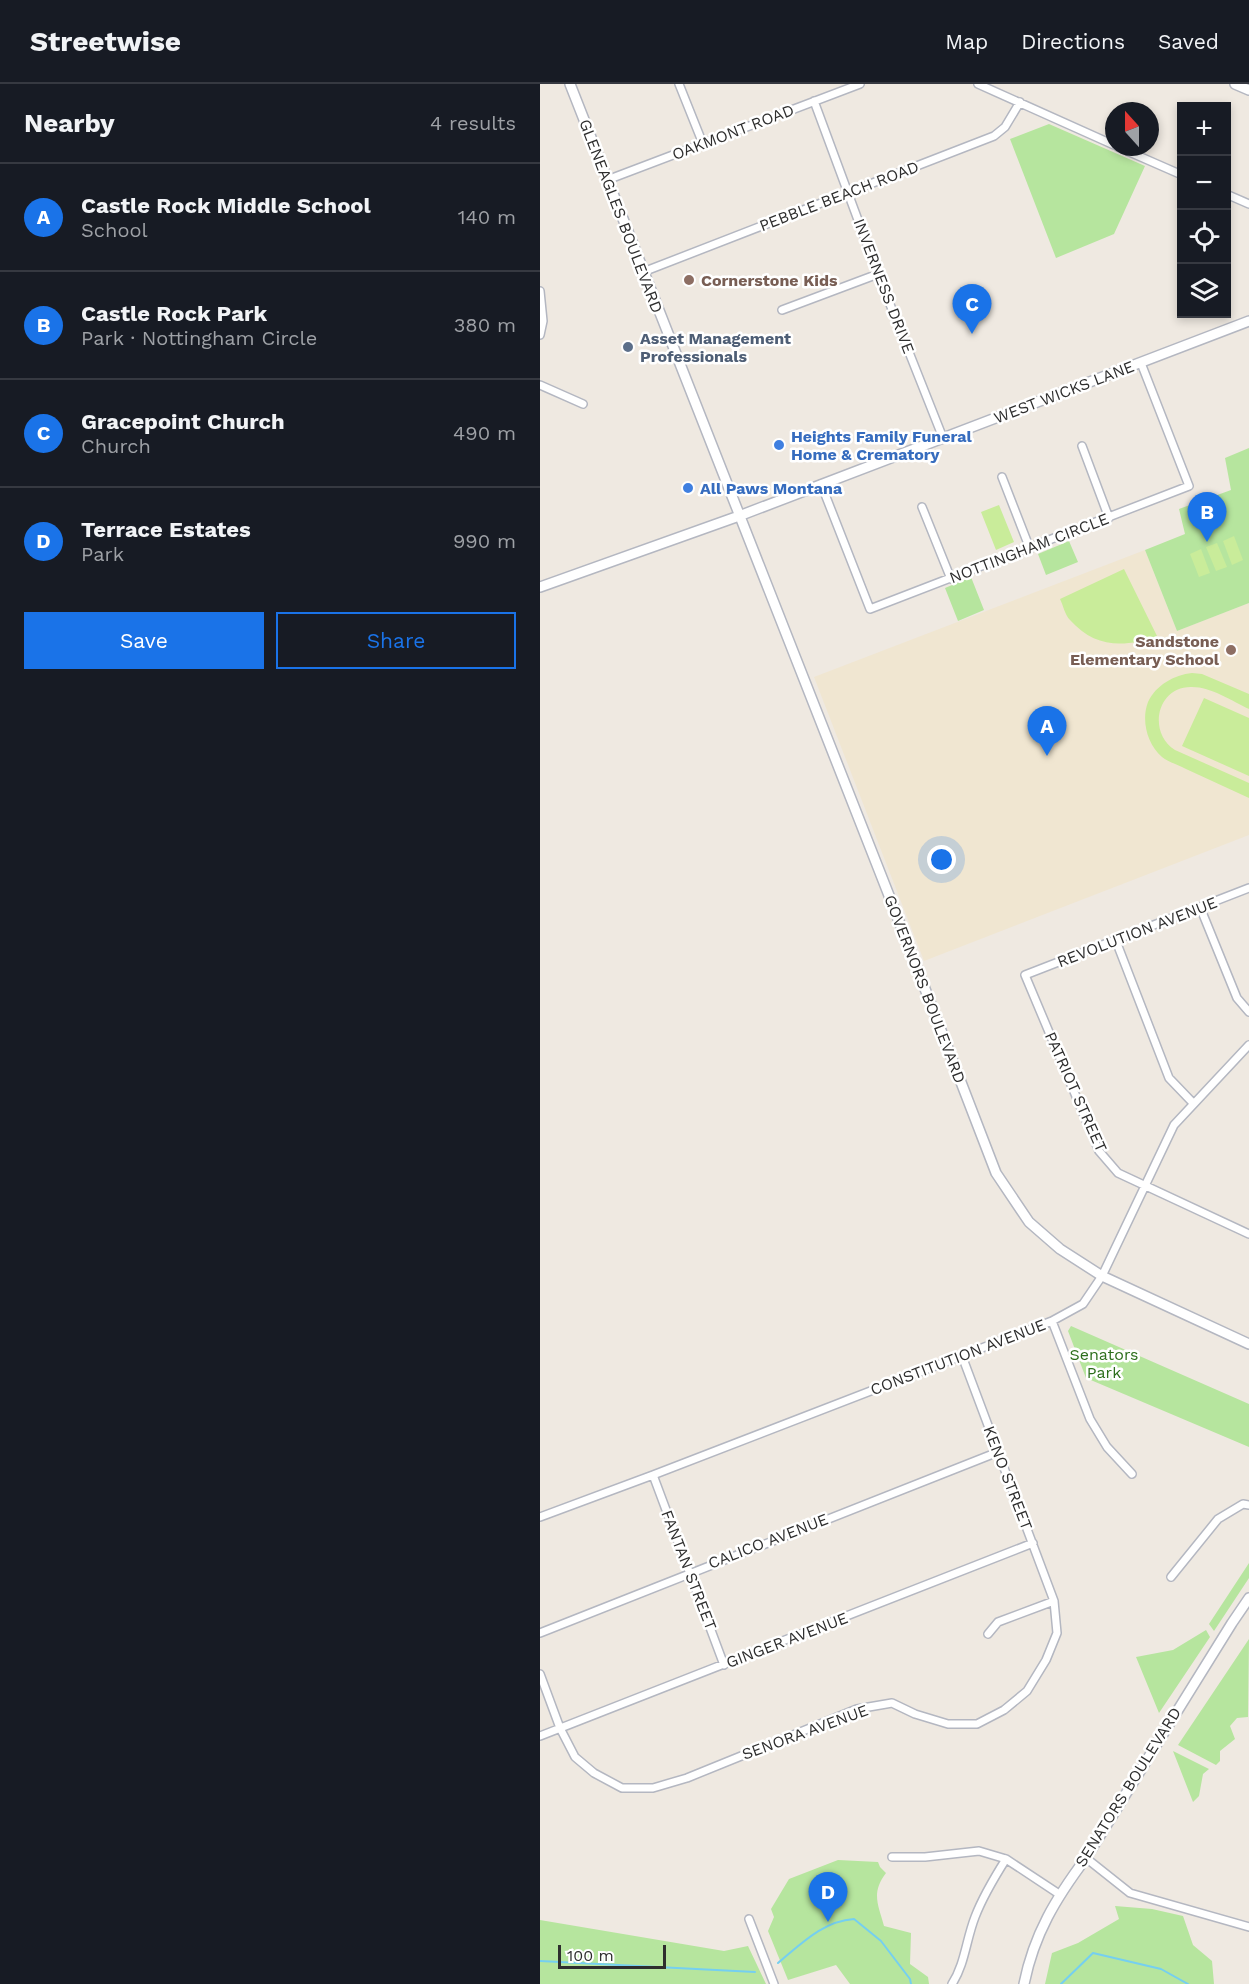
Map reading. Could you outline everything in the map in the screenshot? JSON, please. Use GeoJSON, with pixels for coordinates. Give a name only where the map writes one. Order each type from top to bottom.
{"type":"FeatureCollection","features":[{"type":"Feature","properties":{"kind":"main road","name":"GLENEAGLES BOULEVARD"},"geometry":{"type":"LineString","coordinates":[[570,84],[739,516]]}},
{"type":"Feature","properties":{"kind":"main road"},"geometry":{"type":"LineString","coordinates":[[1234,84],[1249,90]]}},
{"type":"Feature","properties":{"kind":"main road","name":"WEST WICKS LANE"},"geometry":{"type":"LineString","coordinates":[[540,587],[739,516],[1249,321]]}},
{"type":"Feature","properties":{"kind":"main road","name":"GOVERNORS BOULEVARD"},"geometry":{"type":"LineString","coordinates":[[739,516],[996,1173],[1029,1222],[1060,1249],[1102,1276],[1249,1344]]}},
{"type":"Feature","properties":{"kind":"main road","name":"SENATORS BOULEVARD"},"geometry":{"type":"LineString","coordinates":[[1024,1984],[1036,1943],[1059,1894],[1086,1858],[1249,1598]]}},
{"type":"Feature","properties":{"kind":"street"},"geometry":{"type":"LineString","coordinates":[[679,84],[703,144]]}},
{"type":"Feature","properties":{"kind":"street","name":"OAKMONT ROAD"},"geometry":{"type":"LineString","coordinates":[[607,180],[860,84]]}},
{"type":"Feature","properties":{"kind":"street"},"geometry":{"type":"LineString","coordinates":[[978,84],[1105,141]]}},
{"type":"Feature","properties":{"kind":"street","name":"INVERNESS DRIVE"},"geometry":{"type":"LineString","coordinates":[[814,101],[943,438]]}},
{"type":"Feature","properties":{"kind":"street","name":"PEBBLE BEACH ROAD"},"geometry":{"type":"LineString","coordinates":[[643,272],[994,136],[1005,127],[1020,102]]}},
{"type":"Feature","properties":{"kind":"street"},"geometry":{"type":"LineString","coordinates":[[1139,156],[1177,173]]}},
{"type":"Feature","properties":{"kind":"street"},"geometry":{"type":"LineString","coordinates":[[1231,196],[1249,204]]}},
{"type":"Feature","properties":{"kind":"street"},"geometry":{"type":"LineString","coordinates":[[782,310],[878,273]]}},
{"type":"Feature","properties":{"kind":"street"},"geometry":{"type":"LineString","coordinates":[[540,291],[543,321],[540,335]]}},
{"type":"Feature","properties":{"kind":"street","name":"NOTTINGHAM CIRCLE"},"geometry":{"type":"LineString","coordinates":[[821,484],[870,609],[951,579],[1189,486],[1141,363]]}},
{"type":"Feature","properties":{"kind":"street"},"geometry":{"type":"LineString","coordinates":[[540,384],[583,404]]}},
{"type":"Feature","properties":{"kind":"street"},"geometry":{"type":"LineString","coordinates":[[1082,446],[1109,518]]}},
{"type":"Feature","properties":{"kind":"street"},"geometry":{"type":"LineString","coordinates":[[1002,477],[1030,549]]}},
{"type":"Feature","properties":{"kind":"street"},"geometry":{"type":"LineString","coordinates":[[922,507],[951,579]]}},
{"type":"Feature","properties":{"kind":"street","name":"REVOLUTION AVENUE"},"geometry":{"type":"LineString","coordinates":[[1025,975],[1249,888]]}},
{"type":"Feature","properties":{"kind":"street"},"geometry":{"type":"LineString","coordinates":[[1200,907],[1237,998],[1249,1012]]}},
{"type":"Feature","properties":{"kind":"street"},"geometry":{"type":"LineString","coordinates":[[1116,940],[1169,1078],[1193,1103]]}},
{"type":"Feature","properties":{"kind":"street","name":"PATRIOT STREET"},"geometry":{"type":"LineString","coordinates":[[1025,975],[1099,1151],[1118,1173],[1249,1234]]}},
{"type":"Feature","properties":{"kind":"street","name":"CONSTITUTION AVENUE"},"geometry":{"type":"LineString","coordinates":[[540,1517],[1052,1321],[1083,1304],[1102,1276],[1174,1125],[1249,1045]]}},
{"type":"Feature","properties":{"kind":"street"},"geometry":{"type":"LineString","coordinates":[[1052,1321],[1089,1419],[1107,1447],[1132,1474]]}},
{"type":"Feature","properties":{"kind":"street","name":"KENO STREET"},"geometry":{"type":"LineString","coordinates":[[962,1356],[1054,1601]]}},
{"type":"Feature","properties":{"kind":"street","name":"CALICO AVENUE"},"geometry":{"type":"LineString","coordinates":[[540,1633],[998,1452]]}},
{"type":"Feature","properties":{"kind":"street","name":"FANTAN STREET"},"geometry":{"type":"LineString","coordinates":[[653,1475],[724,1665]]}},
{"type":"Feature","properties":{"kind":"street"},"geometry":{"type":"LineString","coordinates":[[1171,1576],[1218,1519],[1243,1504],[1249,1505]]}},
{"type":"Feature","properties":{"kind":"street","name":"GINGER AVENUE"},"geometry":{"type":"LineString","coordinates":[[540,1736],[1033,1544]]}},
{"type":"Feature","properties":{"kind":"street"},"geometry":{"type":"LineString","coordinates":[[988,1634],[998,1622],[1054,1601]]}},
{"type":"Feature","properties":{"kind":"street","name":"SENORA AVENUE"},"geometry":{"type":"LineString","coordinates":[[540,1674],[560,1728],[575,1757],[594,1773],[622,1788],[653,1788],[687,1778],[857,1709],[892,1703],[915,1714],[948,1724],[977,1724],[1004,1710],[1027,1692],[1046,1660],[1057,1633],[1054,1601]]}},
{"type":"Feature","properties":{"kind":"street"},"geometry":{"type":"LineString","coordinates":[[892,1857],[925,1857],[979,1851],[1006,1859],[1059,1894]]}},
{"type":"Feature","properties":{"kind":"street"},"geometry":{"type":"LineString","coordinates":[[1086,1858],[1130,1893],[1249,1927]]}},
{"type":"Feature","properties":{"kind":"street"},"geometry":{"type":"LineString","coordinates":[[952,1984],[960,1971],[966,1943],[988,1888],[1006,1859]]}},
{"type":"Feature","properties":{"kind":"street"},"geometry":{"type":"LineString","coordinates":[[749,1918],[774,1984]]}},
{"type":"Feature","properties":{"kind":"shaded area"},"geometry":{"type":"Polygon","coordinates":[[[1145,550],[1177,631],[1249,603],[1249,835],[924,961],[814,677],[1145,550]]]}},
{"type":"Feature","properties":{"kind":"green space"},"geometry":{"type":"Polygon","coordinates":[[[1049,124],[1105,148],[1105,156],[1122,156],[1145,166],[1114,234],[1056,258],[1010,139],[1049,124]]]}},
{"type":"Feature","properties":{"kind":"green space"},"geometry":{"type":"Polygon","coordinates":[[[1249,448],[1249,603],[1177,631],[1145,550],[1185,534],[1179,509],[1231,490],[1225,458],[1249,448]]]}},
{"type":"Feature","properties":{"kind":"green space"},"geometry":{"type":"Polygon","coordinates":[[[999,505],[1014,542],[996,550],[981,512],[999,505]]]}},
{"type":"Feature","properties":{"kind":"green space"},"geometry":{"type":"Polygon","coordinates":[[[1234,536],[1243,560],[1232,565],[1223,541],[1234,536]]]}},
{"type":"Feature","properties":{"kind":"green space"},"geometry":{"type":"Polygon","coordinates":[[[1069,541],[1078,562],[1046,575],[1038,554],[1069,541]]]}},
{"type":"Feature","properties":{"kind":"green space"},"geometry":{"type":"Polygon","coordinates":[[[1217,543],[1227,567],[1216,571],[1206,547],[1217,543]]]}},
{"type":"Feature","properties":{"kind":"green space"},"geometry":{"type":"Polygon","coordinates":[[[1201,549],[1210,573],[1199,577],[1190,554],[1201,549]]]}},
{"type":"Feature","properties":{"kind":"green space"},"geometry":{"type":"Polygon","coordinates":[[[1124,569],[1157,636],[1122,644],[1100,641],[1070,620],[1060,599],[1124,569]]]}},
{"type":"Feature","properties":{"kind":"green space"},"geometry":{"type":"Polygon","coordinates":[[[971,577],[984,610],[958,621],[945,588],[971,577]]]}},
{"type":"Feature","properties":{"kind":"green space"},"geometry":{"type":"Polygon","coordinates":[[[1192,673],[1202,674],[1249,694],[1249,709],[1207,689],[1192,687],[1180,689],[1171,694],[1160,711],[1161,732],[1166,742],[1175,750],[1249,783],[1249,798],[1164,759],[1149,739],[1145,716],[1151,696],[1166,682],[1192,673]]]}},
{"type":"Feature","properties":{"kind":"green space"},"geometry":{"type":"Polygon","coordinates":[[[1204,698],[1249,718],[1249,776],[1182,746],[1204,698]]]}},
{"type":"Feature","properties":{"kind":"green space","name":"Senators Park"},"geometry":{"type":"Polygon","coordinates":[[[1071,1326],[1249,1404],[1249,1447],[1086,1378],[1068,1331],[1071,1326]]]}},
{"type":"Feature","properties":{"kind":"green space"},"geometry":{"type":"Polygon","coordinates":[[[1249,1563],[1249,1578],[1214,1631],[1209,1624],[1249,1563]]]}},
{"type":"Feature","properties":{"kind":"green space"},"geometry":{"type":"Polygon","coordinates":[[[1206,1630],[1210,1637],[1159,1713],[1136,1657],[1173,1650],[1206,1630]]]}},
{"type":"Feature","properties":{"kind":"green space"},"geometry":{"type":"Polygon","coordinates":[[[1249,1639],[1248,1717],[1237,1718],[1230,1726],[1235,1739],[1220,1751],[1220,1761],[1216,1765],[1178,1745],[1249,1639]]]}},
{"type":"Feature","properties":{"kind":"green space"},"geometry":{"type":"Polygon","coordinates":[[[1173,1751],[1209,1769],[1203,1774],[1199,1796],[1193,1802],[1173,1751]]]}},
{"type":"Feature","properties":{"kind":"green space"},"geometry":{"type":"Polygon","coordinates":[[[838,1860],[878,1862],[886,1873],[877,1893],[884,1926],[911,1933],[910,1964],[928,1977],[929,1984],[850,1984],[836,1965],[788,1980],[768,1931],[774,1917],[771,1909],[789,1879],[838,1860]]]}},
{"type":"Feature","properties":{"kind":"green space"},"geometry":{"type":"Polygon","coordinates":[[[1115,1906],[1152,1909],[1183,1916],[1193,1945],[1212,1961],[1214,1984],[1045,1984],[1052,1953],[1078,1943],[1119,1919],[1115,1906]]]}},
{"type":"Feature","properties":{"kind":"green space"},"geometry":{"type":"Polygon","coordinates":[[[540,1920],[724,1951],[748,1946],[766,1984],[540,1984],[540,1920]]]}},
{"type":"Feature","properties":{"kind":"waterway"},"geometry":{"type":"LineString","coordinates":[[778,1963],[822,1929],[854,1919],[881,1941],[910,1979],[911,1984]]}},
{"type":"Feature","properties":{"kind":"waterway"},"geometry":{"type":"LineString","coordinates":[[1061,1984],[1093,1953],[1161,1969],[1188,1984]]}},
{"type":"Feature","properties":{"kind":"waterway"},"geometry":{"type":"LineString","coordinates":[[540,1961],[755,1972]]}},
{"type":"Feature","properties":{"kind":"place","name":"Cornerstone Kids"},"geometry":{"type":"Point","coordinates":[689,280]}},
{"type":"Feature","properties":{"kind":"place","name":"Gracepoint Church"},"geometry":{"type":"Point","coordinates":[972,334]}},
{"type":"Feature","properties":{"kind":"place","name":"Asset Management Professionals"},"geometry":{"type":"Point","coordinates":[628,347]}},
{"type":"Feature","properties":{"kind":"place","name":"Heights Family Funeral Home & Crematory"},"geometry":{"type":"Point","coordinates":[779,445]}},
{"type":"Feature","properties":{"kind":"place","name":"All Paws Montana"},"geometry":{"type":"Point","coordinates":[688,488]}},
{"type":"Feature","properties":{"kind":"place","name":"Castle Rock Park"},"geometry":{"type":"Point","coordinates":[1207,542]}},
{"type":"Feature","properties":{"kind":"place","name":"Sandstone Elementary School"},"geometry":{"type":"Point","coordinates":[1231,650]}},
{"type":"Feature","properties":{"kind":"place","name":"Castle Rock Middle School"},"geometry":{"type":"Point","coordinates":[1047,756]}},
{"type":"Feature","properties":{"kind":"place","name":"Terrace Estates"},"geometry":{"type":"Point","coordinates":[828,1922]}}]}
